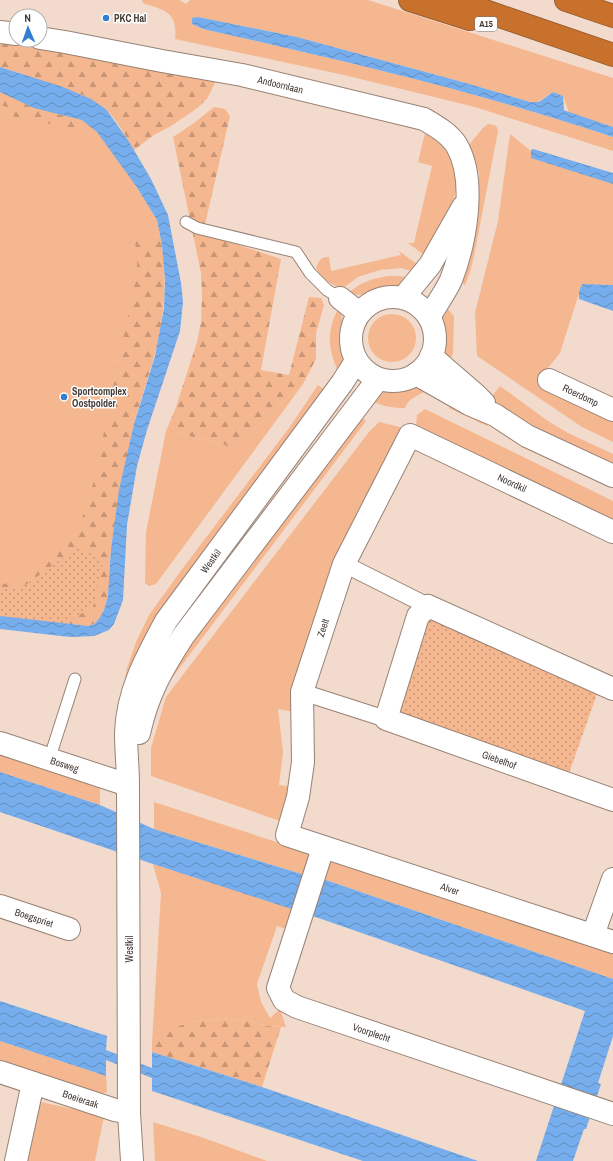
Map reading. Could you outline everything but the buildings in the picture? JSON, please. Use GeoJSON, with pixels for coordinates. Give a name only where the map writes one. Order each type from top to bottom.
{"type":"FeatureCollection","features":[{"type":"Feature","properties":{"kind":"highway","name":"A15"},"geometry":{"type":"LineString","coordinates":[[410,0],[505,30],[564,38]]}},
{"type":"Feature","properties":{"kind":"highway","name":"A15"},"geometry":{"type":"LineString","coordinates":[[453,0],[613,55]]}},
{"type":"Feature","properties":{"kind":"highway"},"geometry":{"type":"LineString","coordinates":[[566,0],[613,16]]}},
{"type":"Feature","properties":{"kind":"street","name":"Andoornlaan"},"geometry":{"type":"LineString","coordinates":[[48,39],[242,75],[424,119],[439,128],[457,145],[465,164],[468,189],[462,245],[450,281],[429,317]]}},
{"type":"Feature","properties":{"kind":"street","name":"Andoornlaan"},"geometry":{"type":"LineString","coordinates":[[403,298],[430,265],[467,198]]}},
{"type":"Feature","properties":{"kind":"street"},"geometry":{"type":"LineString","coordinates":[[391,297],[403,298],[418,305],[429,317],[435,336],[434,348],[422,370],[407,379],[387,381],[378,379],[366,371],[356,361],[352,352],[351,336],[354,322],[359,313],[368,305],[379,299],[391,297]]}},
{"type":"Feature","properties":{"kind":"street"},"geometry":{"type":"LineString","coordinates":[[340,298],[359,313]]}},
{"type":"Feature","properties":{"kind":"street"},"geometry":{"type":"LineString","coordinates":[[431,356],[475,394],[495,415]]}},
{"type":"Feature","properties":{"kind":"street","name":"Westkil"},"geometry":{"type":"LineString","coordinates":[[132,1161],[129,1113],[128,795],[126,732],[136,681],[166,621],[342,383],[356,361]]}},
{"type":"Feature","properties":{"kind":"street"},"geometry":{"type":"LineString","coordinates":[[416,374],[469,404],[495,415],[527,436],[613,476]]}},
{"type":"Feature","properties":{"kind":"street","name":"Westkil"},"geometry":{"type":"LineString","coordinates":[[128,795],[139,732],[145,709],[158,676],[184,635],[378,379]]}},
{"type":"Feature","properties":{"kind":"street","name":"Roerdomp"},"geometry":{"type":"LineString","coordinates":[[549,380],[613,410]]}},
{"type":"Feature","properties":{"kind":"street","name":"Noordkil"},"geometry":{"type":"LineString","coordinates":[[410,435],[613,532]]}},
{"type":"Feature","properties":{"kind":"street","name":"Zeelt"},"geometry":{"type":"LineString","coordinates":[[287,835],[298,797],[303,762],[302,692],[344,564],[410,435]]}},
{"type":"Feature","properties":{"kind":"street"},"geometry":{"type":"LineString","coordinates":[[344,564],[428,606],[613,689]]}},
{"type":"Feature","properties":{"kind":"street"},"geometry":{"type":"LineString","coordinates":[[386,719],[418,616],[428,606]]}},
{"type":"Feature","properties":{"kind":"street","name":"Giebelhof"},"geometry":{"type":"LineString","coordinates":[[302,692],[386,719],[613,800]]}},
{"type":"Feature","properties":{"kind":"street","name":"Bosweg"},"geometry":{"type":"LineString","coordinates":[[0,743],[49,760],[128,795]]}},
{"type":"Feature","properties":{"kind":"street","name":"Alver"},"geometry":{"type":"LineString","coordinates":[[287,835],[323,848],[603,938]]}},
{"type":"Feature","properties":{"kind":"street","name":"Voorplecht"},"geometry":{"type":"LineString","coordinates":[[323,848],[278,988],[284,1000],[297,1007],[604,1111]]}},
{"type":"Feature","properties":{"kind":"street"},"geometry":{"type":"LineString","coordinates":[[603,938],[613,879]]}},
{"type":"Feature","properties":{"kind":"street","name":"Boegspriet"},"geometry":{"type":"LineString","coordinates":[[0,906],[69,929]]}},
{"type":"Feature","properties":{"kind":"street","name":"Boeieraak"},"geometry":{"type":"LineString","coordinates":[[0,1072],[115,1110],[129,1113]]}},
{"type":"Feature","properties":{"kind":"street"},"geometry":{"type":"LineString","coordinates":[[16,1161],[33,1082]]}},
{"type":"Feature","properties":{"kind":"street","name":"Westkil"},"geometry":{"type":"LineString","coordinates":[[120,1161],[129,1113]]}},
{"type":"Feature","properties":{"kind":"lane"},"geometry":{"type":"LineString","coordinates":[[186,222],[197,228],[296,252],[310,273],[327,290],[340,298]]}},
{"type":"Feature","properties":{"kind":"lane"},"geometry":{"type":"LineString","coordinates":[[49,760],[75,679]]}},
{"type":"Feature","properties":{"kind":"green space"},"geometry":{"type":"Polygon","coordinates":[[[142,0],[179,0],[186,4],[190,0],[368,0],[613,78],[613,127],[569,113],[563,96],[553,92],[538,102],[530,102],[297,37],[198,17],[192,24],[203,29],[461,91],[563,121],[613,137],[613,151],[475,107],[344,75],[175,39],[174,23],[172,18],[163,10],[143,3],[142,0]]]}},
{"type":"Feature","properties":{"kind":"green space"},"geometry":{"type":"Polygon","coordinates":[[[0,40],[8,41],[8,48],[48,47],[133,59],[218,77],[207,99],[196,109],[171,126],[154,135],[134,150],[114,118],[98,102],[56,84],[0,67],[0,40]]]}},
{"type":"Feature","properties":{"kind":"green space","name":"Sportcomplex Oostpolder"},"geometry":{"type":"Polygon","coordinates":[[[0,71],[94,86],[129,175],[157,220],[160,234],[153,236],[98,547],[0,606],[0,71]]]}},
{"type":"Feature","properties":{"kind":"green space"},"geometry":{"type":"Polygon","coordinates":[[[0,92],[34,108],[82,120],[91,126],[85,131],[7,115],[7,107],[0,105],[0,92]]]}},
{"type":"Feature","properties":{"kind":"green space"},"geometry":{"type":"Polygon","coordinates":[[[214,107],[225,109],[230,116],[203,233],[281,259],[261,370],[289,375],[309,297],[321,298],[324,305],[316,333],[316,359],[303,384],[232,449],[221,443],[166,431],[176,407],[197,342],[201,322],[202,294],[201,273],[173,137],[214,107]]]}},
{"type":"Feature","properties":{"kind":"green space"},"geometry":{"type":"Polygon","coordinates":[[[488,124],[497,127],[498,131],[474,256],[465,285],[458,280],[475,207],[479,182],[479,173],[468,146],[488,124]]]}},
{"type":"Feature","properties":{"kind":"green space"},"geometry":{"type":"Polygon","coordinates":[[[425,133],[442,146],[452,161],[456,176],[455,192],[451,209],[445,225],[428,258],[408,243],[414,243],[432,166],[418,162],[425,133]]]}},
{"type":"Feature","properties":{"kind":"green space"},"geometry":{"type":"Polygon","coordinates":[[[510,134],[536,155],[613,183],[613,285],[582,284],[560,353],[540,378],[613,415],[613,442],[582,427],[477,356],[475,313],[498,221],[510,134]]]}},
{"type":"Feature","properties":{"kind":"green space"},"geometry":{"type":"Polygon","coordinates":[[[160,234],[165,280],[161,327],[132,433],[113,536],[108,592],[103,614],[97,621],[89,626],[0,616],[0,585],[15,581],[45,565],[71,537],[81,520],[94,480],[137,272],[135,241],[160,234]]]}},
{"type":"Feature","properties":{"kind":"green space"},"geometry":{"type":"Polygon","coordinates":[[[399,251],[421,267],[417,273],[401,268],[380,270],[358,277],[343,288],[327,281],[320,275],[316,268],[322,258],[329,257],[331,271],[401,255],[399,251]]]}},
{"type":"Feature","properties":{"kind":"green space"},"geometry":{"type":"Polygon","coordinates":[[[388,276],[410,278],[400,288],[388,289],[367,295],[348,294],[366,282],[376,278],[388,276]]]}},
{"type":"Feature","properties":{"kind":"green space"},"geometry":{"type":"Polygon","coordinates":[[[443,304],[454,316],[453,353],[448,364],[441,350],[439,321],[443,304]]]}},
{"type":"Feature","properties":{"kind":"green space"},"geometry":{"type":"Polygon","coordinates":[[[338,309],[343,325],[343,358],[339,373],[335,365],[330,341],[330,333],[334,317],[338,309]]]}},
{"type":"Feature","properties":{"kind":"green space"},"geometry":{"type":"Polygon","coordinates":[[[392,314],[401,316],[409,321],[414,329],[416,338],[414,347],[409,355],[401,360],[392,362],[383,360],[375,355],[370,347],[368,338],[370,329],[375,321],[383,316],[392,314]]]}},
{"type":"Feature","properties":{"kind":"green space"},"geometry":{"type":"Polygon","coordinates":[[[303,384],[156,584],[149,586],[145,583],[146,532],[166,431],[221,443],[232,449],[303,384]]]}},
{"type":"Feature","properties":{"kind":"green space"},"geometry":{"type":"Polygon","coordinates":[[[318,385],[328,392],[121,698],[127,668],[136,642],[149,615],[289,428],[318,385]]]}},
{"type":"Feature","properties":{"kind":"green space"},"geometry":{"type":"Polygon","coordinates":[[[420,385],[426,391],[411,400],[405,408],[386,406],[369,399],[380,389],[420,385]]]}},
{"type":"Feature","properties":{"kind":"green space"},"geometry":{"type":"Polygon","coordinates":[[[500,386],[548,421],[568,433],[613,454],[613,466],[535,427],[490,399],[500,386]]]}},
{"type":"Feature","properties":{"kind":"green space"},"geometry":{"type":"Polygon","coordinates":[[[452,402],[489,424],[487,426],[449,408],[452,402]]]}},
{"type":"Feature","properties":{"kind":"green space"},"geometry":{"type":"Polygon","coordinates":[[[425,409],[613,501],[613,521],[416,426],[417,415],[425,409]]]}},
{"type":"Feature","properties":{"kind":"green space"},"geometry":{"type":"Polygon","coordinates":[[[357,414],[366,421],[166,686],[160,685],[357,414]]]}},
{"type":"Feature","properties":{"kind":"green space"},"geometry":{"type":"Polygon","coordinates":[[[379,422],[404,428],[295,712],[278,709],[283,752],[279,785],[292,787],[283,822],[151,776],[151,748],[166,697],[369,432],[379,422]]]}},
{"type":"Feature","properties":{"kind":"green space"},"geometry":{"type":"Polygon","coordinates":[[[79,546],[103,562],[93,608],[48,630],[0,620],[0,589],[23,587],[79,546]]]}},
{"type":"Feature","properties":{"kind":"green space"},"geometry":{"type":"Polygon","coordinates":[[[432,615],[598,691],[569,773],[404,718],[397,707],[425,621],[432,615]]]}},
{"type":"Feature","properties":{"kind":"green space"},"geometry":{"type":"Polygon","coordinates":[[[0,748],[100,781],[100,805],[0,772],[0,748]]]}},
{"type":"Feature","properties":{"kind":"green space"},"geometry":{"type":"Polygon","coordinates":[[[154,802],[307,852],[310,862],[305,875],[154,829],[154,802]]]}},
{"type":"Feature","properties":{"kind":"green space"},"geometry":{"type":"Polygon","coordinates":[[[330,859],[613,951],[613,979],[323,879],[330,859]]]}},
{"type":"Feature","properties":{"kind":"green space"},"geometry":{"type":"Polygon","coordinates":[[[153,864],[294,909],[289,930],[277,926],[257,984],[261,1002],[270,1018],[280,1009],[286,1027],[266,1026],[249,1021],[221,1018],[193,1022],[152,1043],[161,893],[153,864]]]}},
{"type":"Feature","properties":{"kind":"green space"},"geometry":{"type":"Polygon","coordinates":[[[221,1018],[249,1021],[266,1026],[281,1027],[262,1087],[152,1052],[152,1043],[179,1026],[193,1022],[221,1018]]]}},
{"type":"Feature","properties":{"kind":"green space"},"geometry":{"type":"Polygon","coordinates":[[[0,1041],[106,1076],[107,1092],[100,1094],[0,1060],[0,1041]]]}},
{"type":"Feature","properties":{"kind":"green space"},"geometry":{"type":"Polygon","coordinates":[[[37,1101],[104,1116],[95,1161],[25,1161],[37,1101]]]}},
{"type":"Feature","properties":{"kind":"green space"},"geometry":{"type":"Polygon","coordinates":[[[153,1122],[204,1138],[267,1161],[155,1161],[153,1122]]]}},
{"type":"Feature","properties":{"kind":"water"},"geometry":{"type":"Polygon","coordinates":[[[198,17],[297,37],[530,102],[539,102],[553,92],[563,96],[564,110],[613,127],[613,137],[461,91],[358,65],[203,29],[192,24],[192,18],[198,17]]]}},
{"type":"Feature","properties":{"kind":"water"},"geometry":{"type":"Polygon","coordinates":[[[0,67],[63,87],[91,99],[106,109],[128,140],[151,179],[168,215],[181,283],[183,302],[180,331],[147,430],[137,466],[127,525],[123,600],[114,624],[109,630],[94,636],[70,637],[0,629],[0,616],[89,626],[94,624],[99,619],[104,610],[108,596],[111,549],[119,490],[134,424],[155,356],[164,308],[165,280],[162,245],[157,220],[136,186],[97,132],[82,120],[34,108],[0,92],[0,67]]]}},
{"type":"Feature","properties":{"kind":"water"},"geometry":{"type":"Polygon","coordinates":[[[533,149],[613,173],[613,184],[531,158],[531,150],[533,149]]]}},
{"type":"Feature","properties":{"kind":"water"},"geometry":{"type":"Polygon","coordinates":[[[582,284],[613,285],[613,311],[579,299],[579,292],[582,284]]]}},
{"type":"Feature","properties":{"kind":"water"},"geometry":{"type":"Polygon","coordinates":[[[0,772],[100,805],[154,829],[305,875],[323,879],[613,979],[613,1036],[598,1083],[601,1084],[586,1129],[584,1129],[573,1161],[536,1161],[585,1011],[310,915],[0,812],[0,772]]]}},
{"type":"Feature","properties":{"kind":"water"},"geometry":{"type":"Polygon","coordinates":[[[0,1001],[107,1036],[106,1050],[152,1068],[152,1052],[262,1087],[478,1161],[363,1161],[152,1091],[152,1078],[106,1060],[106,1076],[0,1041],[0,1001]]]}},
{"type":"Feature","properties":{"kind":"place","name":"PKC Hal"},"geometry":{"type":"Point","coordinates":[106,18]}},
{"type":"Feature","properties":{"kind":"place","name":"Sportcomplex Oostpolder"},"geometry":{"type":"Point","coordinates":[64,397]}}]}
